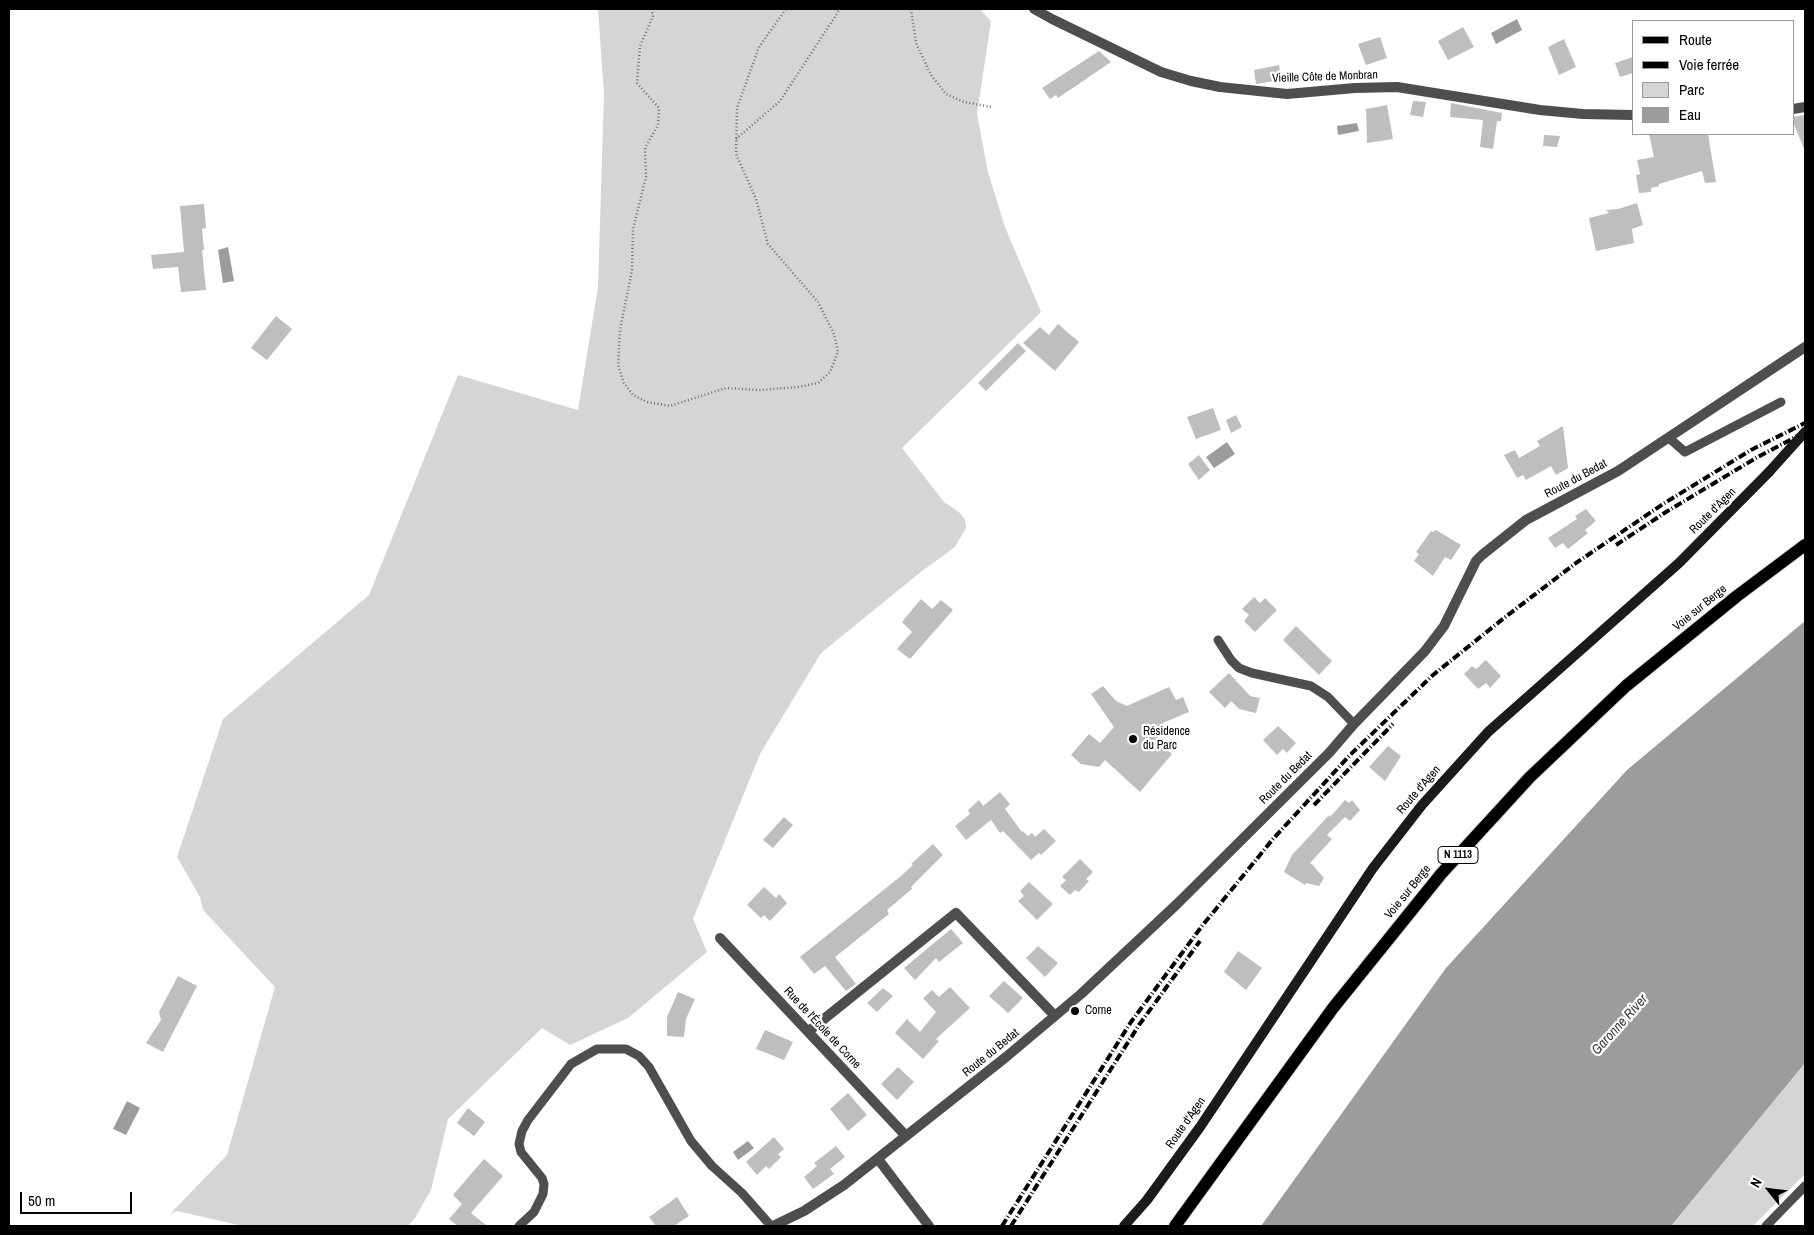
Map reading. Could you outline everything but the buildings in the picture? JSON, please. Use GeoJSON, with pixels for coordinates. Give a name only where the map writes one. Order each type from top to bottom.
{"type":"FeatureCollection","features":[{"type":"Feature","properties":{"kind":"main road","name":"Route d'Agen"},"geometry":{"type":"LineString","coordinates":[[1124,1226],[1147,1200],[1200,1127],[1372,868],[1422,805],[1488,732],[1679,563],[1769,472],[1805,432]]}},
{"type":"Feature","properties":{"kind":"main road","name":"Voie sur Berge"},"geometry":{"type":"LineString","coordinates":[[1175,1226],[1333,1008],[1441,874],[1530,777],[1626,686],[1736,596],[1805,545]]}},
{"type":"Feature","properties":{"kind":"street","name":"Vieille Côte de Monbran"},"geometry":{"type":"LineString","coordinates":[[1034,9],[1161,72],[1220,87],[1287,94],[1355,88],[1397,88],[1540,110],[1583,114],[1632,115]]}},
{"type":"Feature","properties":{"kind":"street","name":"Route du Bedat"},"geometry":{"type":"LineString","coordinates":[[772,1226],[804,1211],[844,1185],[1082,994],[1177,904],[1328,753],[1425,651],[1444,626],[1476,562],[1482,555],[1526,520],[1618,471],[1805,348]]}},
{"type":"Feature","properties":{"kind":"street"},"geometry":{"type":"LineString","coordinates":[[809,1031],[956,913],[1055,1016]]}},
{"type":"Feature","properties":{"kind":"street","name":"Rue de l'École de Corne"},"geometry":{"type":"LineString","coordinates":[[720,938],[906,1136]]}},
{"type":"Feature","properties":{"kind":"street"},"geometry":{"type":"LineString","coordinates":[[878,1159],[928,1226]]}},
{"type":"Feature","properties":{"kind":"lane"},"geometry":{"type":"LineString","coordinates":[[1669,438],[1685,452],[1781,402]]}},
{"type":"Feature","properties":{"kind":"lane"},"geometry":{"type":"LineString","coordinates":[[1218,640],[1231,660],[1239,668],[1252,673],[1311,686],[1328,698],[1354,724]]}},
{"type":"Feature","properties":{"kind":"lane"},"geometry":{"type":"LineString","coordinates":[[519,1226],[534,1212],[543,1194],[544,1184],[542,1178],[521,1152],[519,1144],[522,1131],[528,1120],[571,1064],[597,1049],[626,1048],[639,1056],[649,1067],[691,1141],[712,1166],[742,1193],[772,1226]]}},
{"type":"Feature","properties":{"kind":"lane"},"geometry":{"type":"LineString","coordinates":[[1766,1226],[1805,1186]]}},
{"type":"Feature","properties":{"kind":"path"},"geometry":{"type":"LineString","coordinates":[[651,9],[653,16],[640,46],[637,83],[658,108],[658,125],[645,148],[646,177],[633,229],[632,270],[620,330],[618,365],[624,383],[633,395],[647,402],[670,406],[726,388],[759,390],[798,387],[818,383],[830,372],[838,352],[834,334],[818,302],[768,244],[756,199],[736,154],[737,108],[759,47],[786,9]]}},
{"type":"Feature","properties":{"kind":"path"},"geometry":{"type":"LineString","coordinates":[[736,139],[780,102],[840,9]]}},
{"type":"Feature","properties":{"kind":"path"},"geometry":{"type":"LineString","coordinates":[[910,9],[916,43],[931,75],[946,94],[964,102],[992,107]]}},
{"type":"Feature","properties":{"kind":"green space"},"geometry":{"type":"Polygon","coordinates":[[[598,9],[980,9],[991,21],[977,114],[988,172],[1005,227],[1041,312],[902,448],[944,502],[960,513],[965,520],[966,528],[955,547],[922,571],[821,653],[760,754],[693,919],[707,952],[628,1018],[570,1045],[542,1028],[448,1119],[431,1190],[415,1218],[408,1226],[243,1226],[177,1211],[170,1214],[227,1155],[275,987],[203,910],[200,897],[177,857],[223,719],[369,595],[458,375],[578,410],[598,287],[604,94],[598,9]]]}},
{"type":"Feature","properties":{"kind":"green space"},"geometry":{"type":"Polygon","coordinates":[[[1805,1063],[1805,1174],[1753,1226],[1671,1226],[1805,1063]]]}},
{"type":"Feature","properties":{"kind":"water"},"geometry":{"type":"Polygon","coordinates":[[[1517,19],[1522,30],[1496,44],[1491,33],[1517,19]]]}},
{"type":"Feature","properties":{"kind":"water"},"geometry":{"type":"Polygon","coordinates":[[[1357,123],[1359,131],[1338,135],[1337,126],[1357,123]]]}},
{"type":"Feature","properties":{"kind":"water"},"geometry":{"type":"Polygon","coordinates":[[[228,247],[234,281],[223,283],[218,250],[228,247]]]}},
{"type":"Feature","properties":{"kind":"water"},"geometry":{"type":"Polygon","coordinates":[[[1227,442],[1235,454],[1214,468],[1206,457],[1227,442]]]}},
{"type":"Feature","properties":{"kind":"water","name":"Garonne River"},"geometry":{"type":"Polygon","coordinates":[[[1805,621],[1805,1063],[1671,1226],[1261,1226],[1446,968],[1627,770],[1805,621]]]}},
{"type":"Feature","properties":{"kind":"water"},"geometry":{"type":"Polygon","coordinates":[[[127,1101],[140,1108],[126,1135],[113,1129],[127,1101]]]}},
{"type":"Feature","properties":{"kind":"water"},"geometry":{"type":"Polygon","coordinates":[[[748,1141],[754,1148],[738,1160],[733,1152],[748,1141]]]}},
{"type":"Feature","properties":{"kind":"railway"},"geometry":{"type":"LineString","coordinates":[[1002,1226],[1131,1022],[1202,926],[1273,839],[1350,755],[1433,675],[1576,563],[1663,504],[1751,450],[1805,423]]}},
{"type":"Feature","properties":{"kind":"railway"},"geometry":{"type":"LineString","coordinates":[[1616,545],[1666,512],[1756,458],[1805,432]]}},
{"type":"Feature","properties":{"kind":"railway"},"geometry":{"type":"LineString","coordinates":[[1314,805],[1393,724]]}},
{"type":"Feature","properties":{"kind":"railway"},"geometry":{"type":"LineString","coordinates":[[1011,1226],[1139,1025],[1200,941]]}},
{"type":"Feature","properties":{"kind":"place","name":"Résidence du Parc"},"geometry":{"type":"Point","coordinates":[1133,739]}},
{"type":"Feature","properties":{"kind":"place","name":"Corne"},"geometry":{"type":"Point","coordinates":[1075,1011]}}]}
